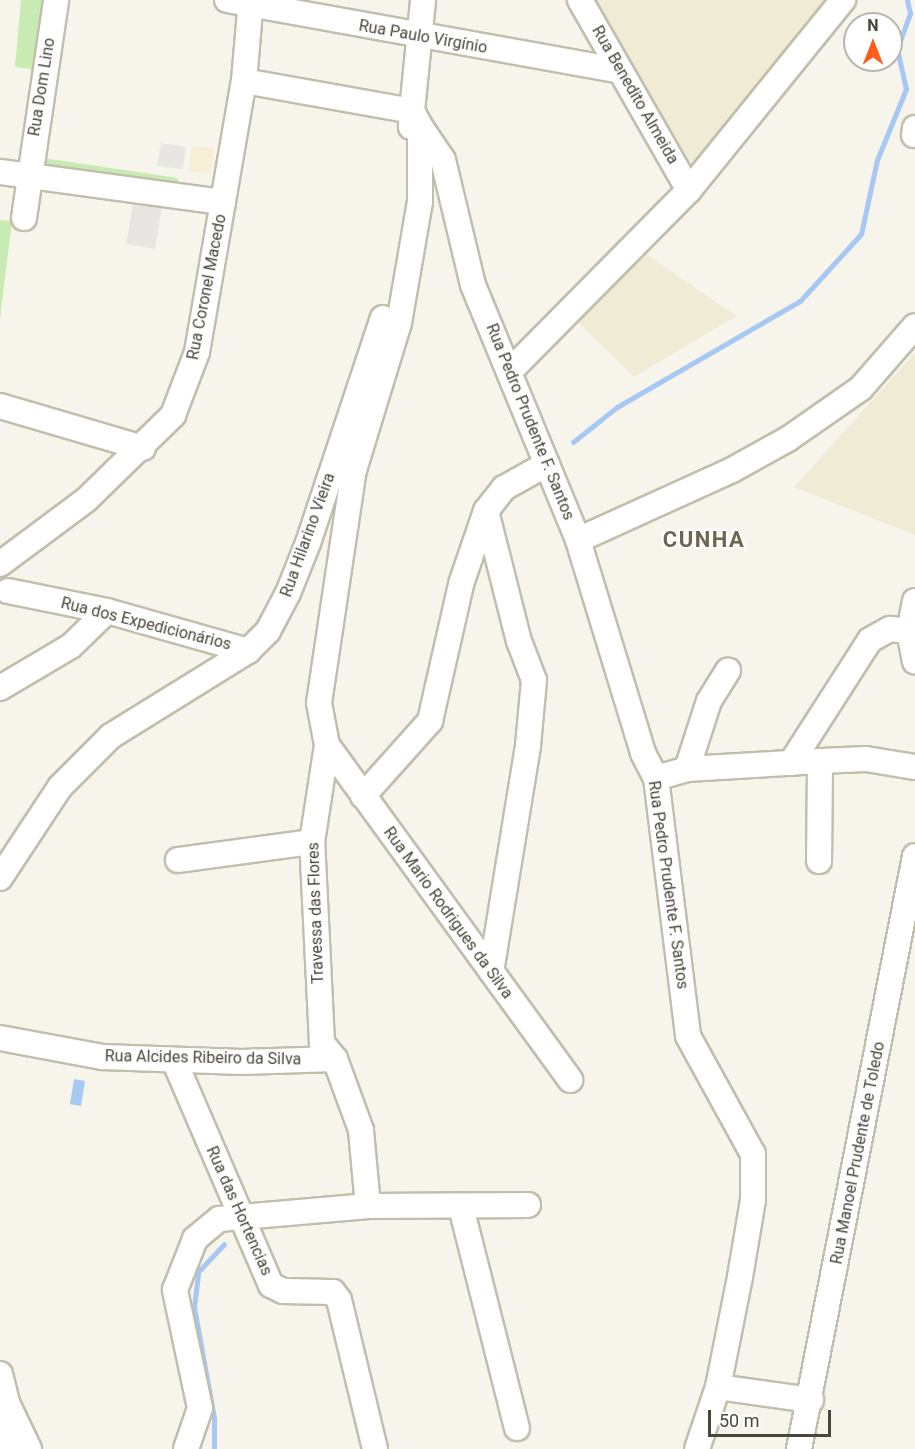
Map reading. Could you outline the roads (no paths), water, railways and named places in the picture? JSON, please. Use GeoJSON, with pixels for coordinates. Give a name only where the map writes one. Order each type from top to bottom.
{"type":"FeatureCollection","features":[{"type":"Feature","properties":{"kind":"street","name":"Rua Dom Lino"},"geometry":{"type":"LineString","coordinates":[[24,218],[28,174],[56,0]]}},
{"type":"Feature","properties":{"kind":"street","name":"Rua Hilarino Vieira"},"geometry":{"type":"LineString","coordinates":[[0,878],[60,787],[111,736],[248,651],[268,631],[288,593],[382,322],[406,202],[416,119],[423,0]]}},
{"type":"Feature","properties":{"kind":"street","name":"Rua Benedito Almeida"},"geometry":{"type":"LineString","coordinates":[[580,0],[689,190]]}},
{"type":"Feature","properties":{"kind":"street"},"geometry":{"type":"LineString","coordinates":[[509,372],[689,190],[843,0]]}},
{"type":"Feature","properties":{"kind":"street","name":"Rua Paulo Virgínio"},"geometry":{"type":"LineString","coordinates":[[243,1],[420,37],[620,71]]}},
{"type":"Feature","properties":{"kind":"street","name":"Rua Coronel Macedo"},"geometry":{"type":"LineString","coordinates":[[0,564],[86,500],[174,415],[197,352],[244,81],[243,1]]}},
{"type":"Feature","properties":{"kind":"street"},"geometry":{"type":"LineString","coordinates":[[244,81],[416,119]]}},
{"type":"Feature","properties":{"kind":"street","name":"Rua Hilarino Vieira"},"geometry":{"type":"LineString","coordinates":[[354,470],[399,323],[420,202],[416,119]]}},
{"type":"Feature","properties":{"kind":"street","name":"Rua Pedro Prudente F. Santos"},"geometry":{"type":"LineString","coordinates":[[416,119],[443,160],[473,285],[578,540],[643,753],[656,778],[688,1036],[753,1154],[749,1226],[718,1387],[697,1449]]}},
{"type":"Feature","properties":{"kind":"street"},"geometry":{"type":"LineString","coordinates":[[0,172],[223,202]]}},
{"type":"Feature","properties":{"kind":"street"},"geometry":{"type":"LineString","coordinates":[[578,540],[732,470],[788,439],[861,388],[915,326]]}},
{"type":"Feature","properties":{"kind":"street"},"geometry":{"type":"LineString","coordinates":[[0,406],[143,447]]}},
{"type":"Feature","properties":{"kind":"street"},"geometry":{"type":"LineString","coordinates":[[363,796],[430,722],[462,584],[486,511],[504,488],[548,464]]}},
{"type":"Feature","properties":{"kind":"street","name":"Travessa das Flores"},"geometry":{"type":"LineString","coordinates":[[354,470],[319,703],[327,745],[312,842],[322,1043],[335,1059],[361,1130],[368,1206]]}},
{"type":"Feature","properties":{"kind":"street"},"geometry":{"type":"LineString","coordinates":[[486,511],[519,641],[534,680],[528,746],[491,971]]}},
{"type":"Feature","properties":{"kind":"street","name":"Rua dos Expedicionários"},"geometry":{"type":"LineString","coordinates":[[8,591],[107,611],[248,651]]}},
{"type":"Feature","properties":{"kind":"street"},"geometry":{"type":"LineString","coordinates":[[915,601],[909,631],[915,661]]}},
{"type":"Feature","properties":{"kind":"street"},"geometry":{"type":"LineString","coordinates":[[0,688],[71,646],[107,611]]}},
{"type":"Feature","properties":{"kind":"street"},"geometry":{"type":"LineString","coordinates":[[791,763],[870,640],[890,628],[909,631]]}},
{"type":"Feature","properties":{"kind":"street"},"geometry":{"type":"LineString","coordinates":[[687,770],[709,701],[728,671]]}},
{"type":"Feature","properties":{"kind":"street","name":"Rua Mario Rodrigues da Silva"},"geometry":{"type":"LineString","coordinates":[[327,745],[570,1080]]}},
{"type":"Feature","properties":{"kind":"street"},"geometry":{"type":"LineString","coordinates":[[656,778],[687,770],[866,759],[915,767]]}},
{"type":"Feature","properties":{"kind":"street"},"geometry":{"type":"LineString","coordinates":[[819,861],[820,761]]}},
{"type":"Feature","properties":{"kind":"street"},"geometry":{"type":"LineString","coordinates":[[178,860],[312,842]]}},
{"type":"Feature","properties":{"kind":"street","name":"Rua Manoel Prudente de Toledo"},"geometry":{"type":"LineString","coordinates":[[799,1449],[811,1400],[915,856]]}},
{"type":"Feature","properties":{"kind":"street","name":"Rua Alcides Ribeiro da Silva"},"geometry":{"type":"LineString","coordinates":[[0,1038],[103,1057],[174,1060],[335,1059]]}},
{"type":"Feature","properties":{"kind":"street","name":"Rua das Hortencias"},"geometry":{"type":"LineString","coordinates":[[174,1060],[271,1285],[283,1291],[333,1292],[339,1300],[375,1449]]}},
{"type":"Feature","properties":{"kind":"street"},"geometry":{"type":"LineString","coordinates":[[186,1449],[200,1408],[176,1290],[195,1239],[219,1219],[368,1206],[528,1205]]}},
{"type":"Feature","properties":{"kind":"street"},"geometry":{"type":"LineString","coordinates":[[461,1207],[517,1428]]}},
{"type":"Feature","properties":{"kind":"street"},"geometry":{"type":"LineString","coordinates":[[0,1374],[8,1405],[29,1449]]}},
{"type":"Feature","properties":{"kind":"street"},"geometry":{"type":"LineString","coordinates":[[718,1387],[811,1400]]}},
{"type":"Feature","properties":{"kind":"street"},"geometry":{"type":"LineString","coordinates":[[8,1405],[8,1449]]}},
{"type":"Feature","properties":{"kind":"water"},"geometry":{"type":"Polygon","coordinates":[[[74,1079],[85,1081],[81,1106],[70,1104],[74,1079]]]}},
{"type":"Feature","properties":{"kind":"waterway"},"geometry":{"type":"LineString","coordinates":[[573,442],[617,407],[800,301],[861,234],[877,160],[906,89],[897,49],[910,13],[907,0]]}},
{"type":"Feature","properties":{"kind":"waterway"},"geometry":{"type":"LineString","coordinates":[[214,1449],[214,1418],[194,1307],[198,1272],[224,1244]]}},
{"type":"Feature","properties":{"kind":"district","name":"CUNHA"},"geometry":{"type":"Point","coordinates":[704,540]}}]}
